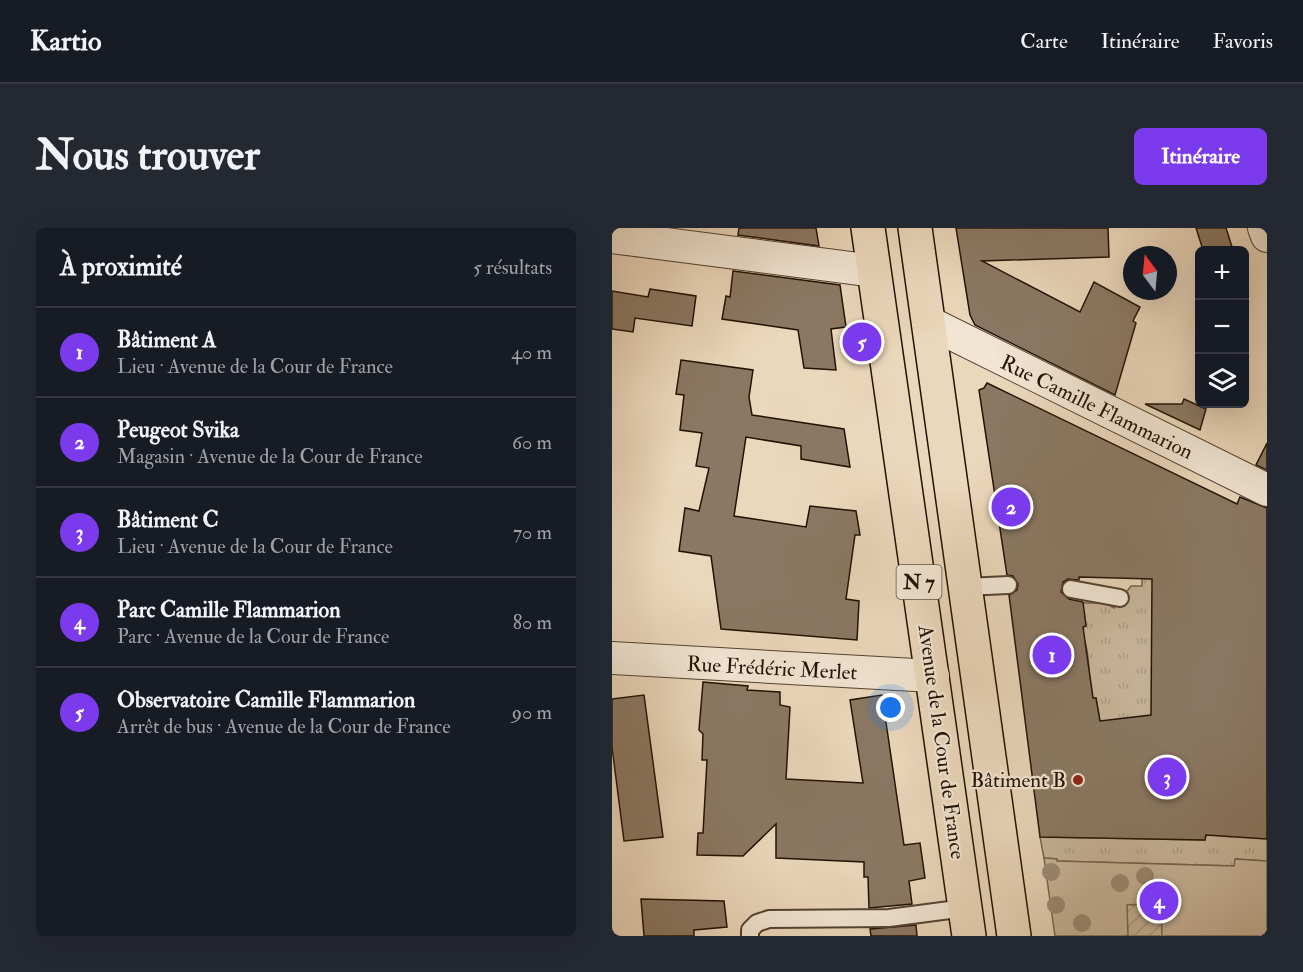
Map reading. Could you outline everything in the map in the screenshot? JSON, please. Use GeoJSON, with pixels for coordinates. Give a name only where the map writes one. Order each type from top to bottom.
{"type":"FeatureCollection","features":[{"type":"Feature","properties":{"kind":"main road","name":"Avenue de la Cour de France"},"geometry":{"type":"LineString","coordinates":[[868,228],[880,329],[933,676],[967,922]]}},
{"type":"Feature","properties":{"kind":"main road","name":"N 7"},"geometry":{"type":"LineString","coordinates":[[915,228],[1014,936]]}},
{"type":"Feature","properties":{"kind":"street"},"geometry":{"type":"LineString","coordinates":[[1264,228],[1267,236]]}},
{"type":"Feature","properties":{"kind":"street"},"geometry":{"type":"LineString","coordinates":[[612,237],[874,271]]}},
{"type":"Feature","properties":{"kind":"street","name":"Rue Camille Flammarion"},"geometry":{"type":"LineString","coordinates":[[928,322],[1267,490]]}},
{"type":"Feature","properties":{"kind":"street","name":"Rue Frédéric Merlet"},"geometry":{"type":"LineString","coordinates":[[612,658],[933,676]]}},
{"type":"Feature","properties":{"kind":"lane"},"geometry":{"type":"LineString","coordinates":[[966,587],[1008,585]]}},
{"type":"Feature","properties":{"kind":"lane"},"geometry":{"type":"LineString","coordinates":[[1071,589],[1120,598]]}},
{"type":"Feature","properties":{"kind":"lane"},"geometry":{"type":"LineString","coordinates":[[750,936],[750,930],[757,924],[769,920],[889,918],[967,922]]}},
{"type":"Feature","properties":{"kind":"green space"},"geometry":{"type":"Polygon","coordinates":[[[1142,578],[1152,578],[1267,836],[1267,861],[1236,859],[1235,866],[1057,861],[1057,859],[1044,858],[1040,837],[1205,840],[1211,784],[1100,722],[1096,698],[1089,699],[1086,644],[1079,628],[1086,626],[1084,610],[1068,603],[1105,603],[1114,608],[1131,586],[1142,586],[1142,578]]]}},
{"type":"Feature","properties":{"kind":"green space"},"geometry":{"type":"Polygon","coordinates":[[[1044,858],[1057,859],[1057,861],[1234,866],[1235,859],[1267,861],[1267,936],[1055,936],[1044,858]]]}},
{"type":"Feature","properties":{"kind":"green space"},"geometry":{"type":"Polygon","coordinates":[[[1161,903],[1162,936],[1125,936],[1128,935],[1127,905],[1161,903]]]}},
{"type":"Feature","properties":{"kind":"building"},"geometry":{"type":"Polygon","coordinates":[[[739,228],[816,228],[819,246],[738,235],[739,228]]]}},
{"type":"Feature","properties":{"kind":"building"},"geometry":{"type":"Polygon","coordinates":[[[956,228],[1108,228],[1109,257],[982,261],[1080,312],[1094,282],[1123,298],[1123,300],[1140,307],[1133,321],[1136,323],[1115,395],[975,325],[970,315],[956,228]]]}},
{"type":"Feature","properties":{"kind":"building"},"geometry":{"type":"Polygon","coordinates":[[[1196,228],[1226,228],[1232,246],[1202,246],[1196,228]]]}},
{"type":"Feature","properties":{"kind":"building"},"geometry":{"type":"Polygon","coordinates":[[[733,271],[840,285],[846,327],[831,329],[836,370],[804,368],[798,330],[722,319],[726,296],[730,297],[733,271]]]}},
{"type":"Feature","properties":{"kind":"building"},"geometry":{"type":"Polygon","coordinates":[[[650,289],[696,296],[692,326],[635,318],[633,332],[612,329],[612,291],[648,297],[650,289]]]}},
{"type":"Feature","properties":{"kind":"building"},"geometry":{"type":"Polygon","coordinates":[[[681,360],[753,370],[749,397],[752,415],[844,429],[850,467],[801,459],[801,446],[746,437],[734,516],[806,527],[810,506],[856,511],[860,535],[855,535],[846,599],[859,601],[857,640],[721,629],[711,556],[679,551],[685,508],[699,511],[709,468],[696,466],[702,433],[680,430],[684,395],[676,394],[681,360]]]}},
{"type":"Feature","properties":{"kind":"building"},"geometry":{"type":"Polygon","coordinates":[[[987,383],[1237,504],[1240,497],[1267,508],[1267,839],[1206,835],[1205,840],[1040,837],[1009,595],[1017,590],[1018,584],[1013,576],[1007,575],[979,390],[987,383]],[[1079,577],[1079,580],[1068,579],[1063,582],[1061,592],[1069,599],[1083,602],[1086,626],[1083,627],[1093,698],[1096,698],[1100,721],[1151,715],[1152,579],[1079,577]]]}},
{"type":"Feature","properties":{"kind":"building"},"geometry":{"type":"Polygon","coordinates":[[[1184,399],[1195,404],[1195,408],[1206,409],[1200,430],[1145,404],[1182,404],[1184,399]]]}},
{"type":"Feature","properties":{"kind":"building"},"geometry":{"type":"Polygon","coordinates":[[[1267,443],[1267,470],[1256,465],[1267,443]]]}},
{"type":"Feature","properties":{"kind":"building"},"geometry":{"type":"Polygon","coordinates":[[[703,682],[748,686],[747,690],[780,692],[780,705],[790,707],[786,779],[863,783],[850,700],[882,695],[904,845],[920,843],[925,878],[909,881],[912,904],[869,908],[868,877],[864,877],[864,862],[776,858],[776,824],[743,856],[697,855],[698,833],[703,833],[707,760],[702,760],[703,734],[699,730],[703,682]]]}},
{"type":"Feature","properties":{"kind":"building"},"geometry":{"type":"Polygon","coordinates":[[[644,695],[663,837],[624,841],[612,747],[612,699],[644,695]]]}},
{"type":"Feature","properties":{"kind":"building"},"geometry":{"type":"Polygon","coordinates":[[[641,899],[724,901],[727,927],[694,930],[694,936],[644,936],[641,899]]]}},
{"type":"Feature","properties":{"kind":"building"},"geometry":{"type":"Polygon","coordinates":[[[916,925],[917,936],[871,936],[870,929],[916,925]]]}},
{"type":"Feature","properties":{"kind":"place","name":"Observatoire Camille Flammarion"},"geometry":{"type":"Point","coordinates":[862,342]}},
{"type":"Feature","properties":{"kind":"place","name":"Peugeot Svika"},"geometry":{"type":"Point","coordinates":[1011,507]}},
{"type":"Feature","properties":{"kind":"place","name":"Bâtiment A"},"geometry":{"type":"Point","coordinates":[1052,655]}},
{"type":"Feature","properties":{"kind":"place","name":"Bâtiment C"},"geometry":{"type":"Point","coordinates":[1167,777]}},
{"type":"Feature","properties":{"kind":"place","name":"Bâtiment B"},"geometry":{"type":"Point","coordinates":[1078,780]}},
{"type":"Feature","properties":{"kind":"place","name":"Parc Camille Flammarion"},"geometry":{"type":"Point","coordinates":[1159,901]}}]}
